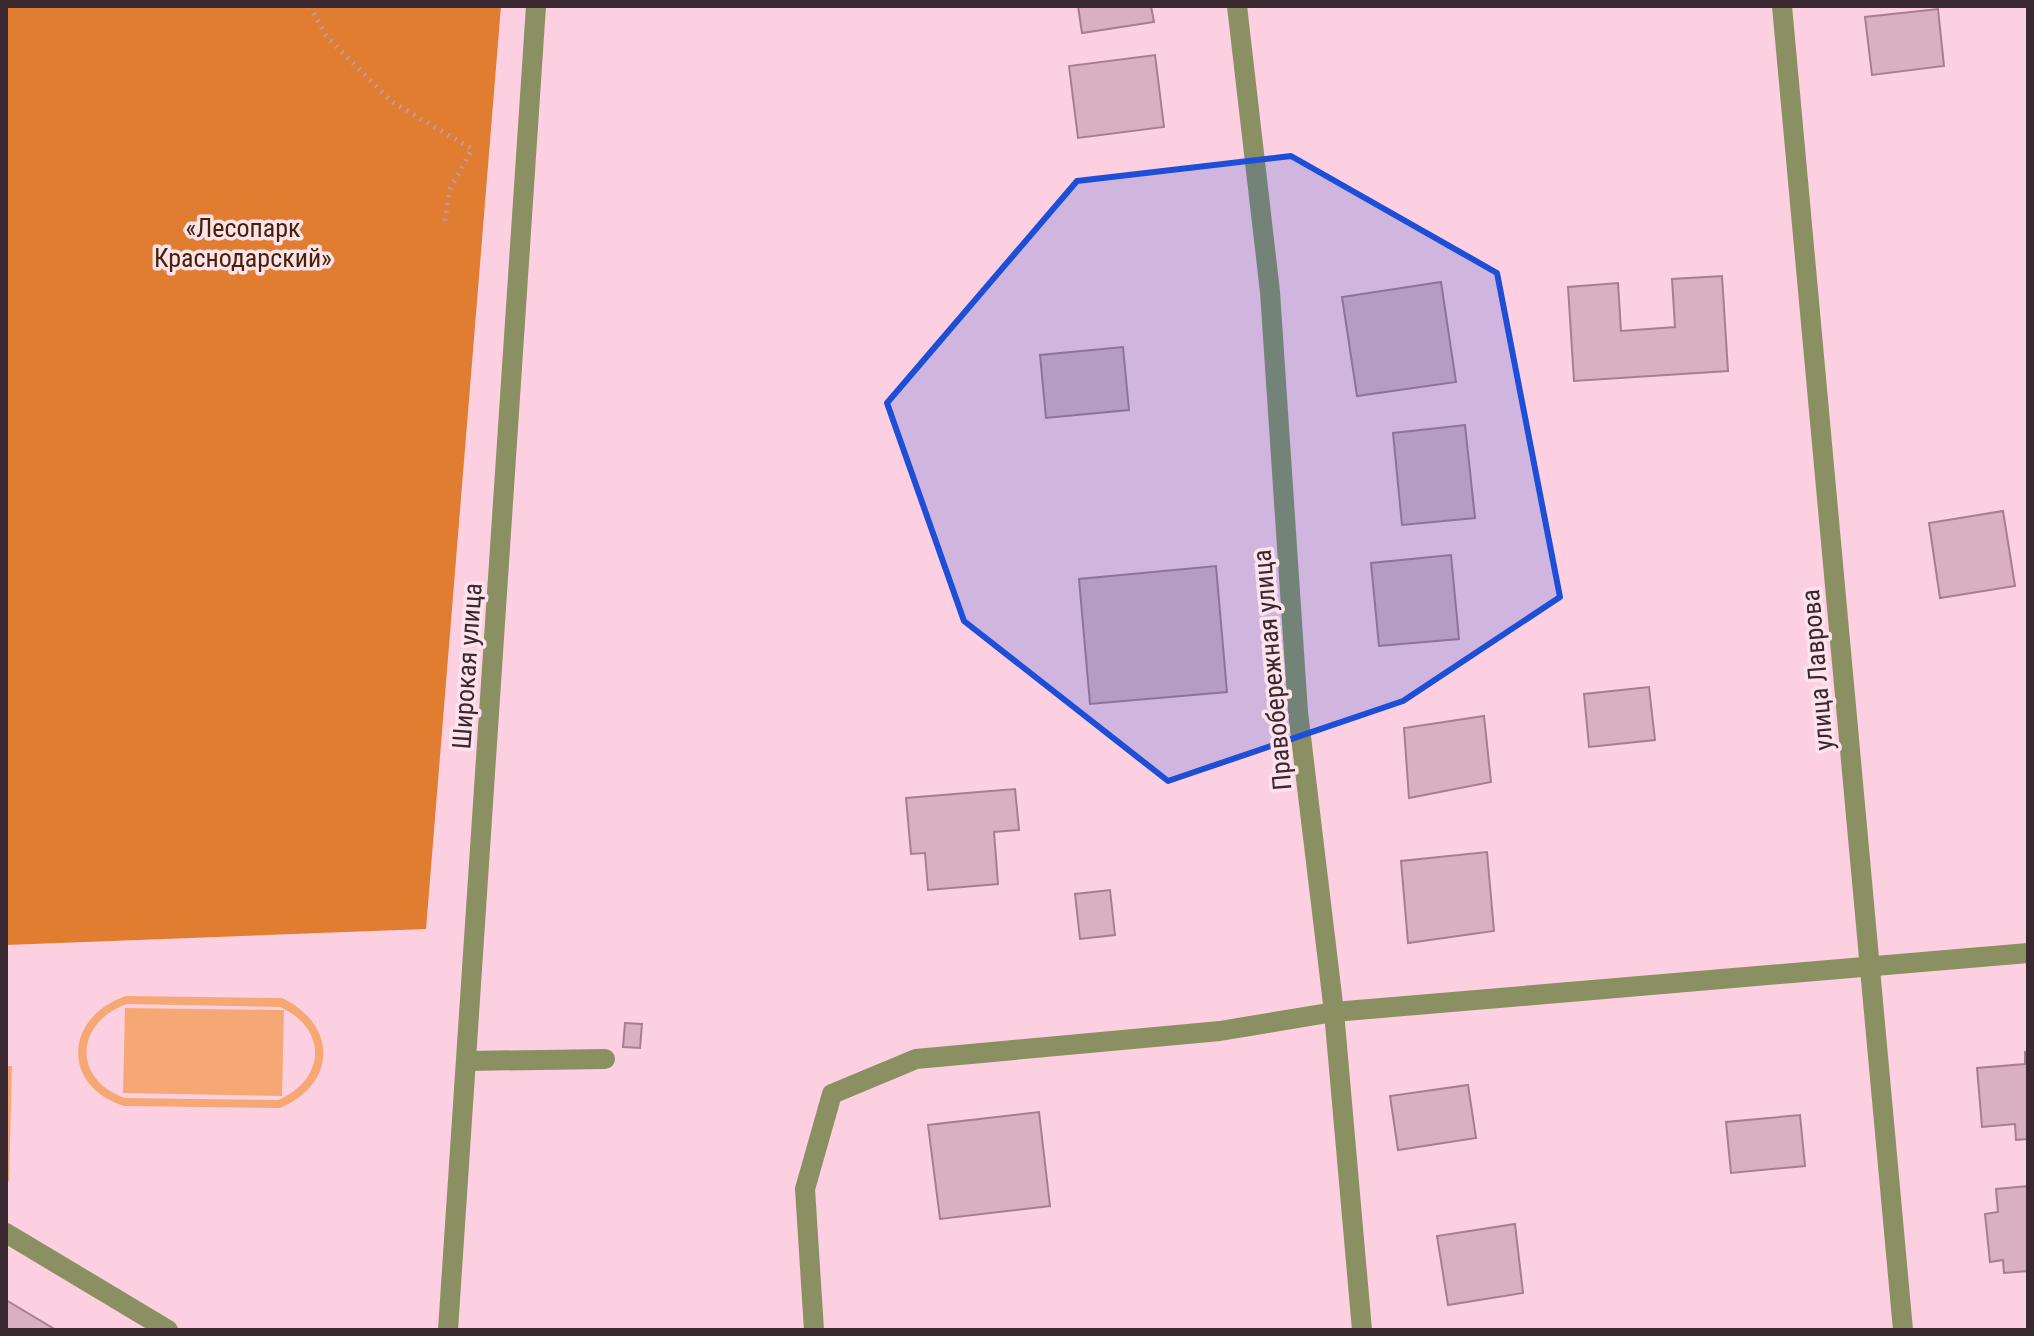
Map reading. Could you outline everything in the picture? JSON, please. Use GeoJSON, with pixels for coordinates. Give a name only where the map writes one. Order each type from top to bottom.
{"type":"FeatureCollection","features":[{"type":"Feature","properties":{"kind":"street","name":"Широкая улица"},"geometry":{"type":"LineString","coordinates":[[448,1330],[536,6]]}},
{"type":"Feature","properties":{"kind":"street","name":"Правобережная улица"},"geometry":{"type":"LineString","coordinates":[[1237,6],[1270,292],[1298,712],[1334,1012],[1362,1330]]}},
{"type":"Feature","properties":{"kind":"street","name":"улица Лаврова"},"geometry":{"type":"LineString","coordinates":[[1782,6],[1903,1330]]}},
{"type":"Feature","properties":{"kind":"street"},"geometry":{"type":"LineString","coordinates":[[814,1330],[805,1189],[832,1094],[916,1059],[1220,1031],[1334,1012],[2028,953]]}},
{"type":"Feature","properties":{"kind":"street"},"geometry":{"type":"LineString","coordinates":[[466,1061],[605,1059]]}},
{"type":"Feature","properties":{"kind":"street"},"geometry":{"type":"LineString","coordinates":[[6,1233],[168,1330]]}},
{"type":"Feature","properties":{"kind":"path"},"geometry":{"type":"LineString","coordinates":[[310,6],[326,36],[392,102],[472,149],[450,189],[444,225]]}},
{"type":"Feature","properties":{"kind":"highlighted area"},"geometry":{"type":"Polygon","coordinates":[[[1291,156],[1497,273],[1560,597],[1403,701],[1168,781],[964,621],[887,403],[1077,181],[1291,156]]]}},
{"type":"Feature","properties":{"kind":"shaded area"},"geometry":{"type":"Polygon","coordinates":[[[126,996],[282,998],[300,1009],[321,1038],[323,1054],[320,1070],[299,1097],[280,1108],[124,1106],[103,1096],[89,1083],[81,1068],[78,1051],[82,1035],[91,1019],[106,1006],[126,996]],[[127,1004],[110,1012],[97,1024],[87,1051],[89,1065],[108,1090],[125,1098],[278,1100],[305,1080],[315,1054],[307,1028],[296,1016],[280,1007],[127,1004]]]}},
{"type":"Feature","properties":{"kind":"shaded area"},"geometry":{"type":"Polygon","coordinates":[[[125,1008],[284,1010],[282,1096],[123,1093],[125,1008]]]}},
{"type":"Feature","properties":{"kind":"shaded area"},"geometry":{"type":"Polygon","coordinates":[[[6,1066],[12,1066],[9,1182],[6,1180],[6,1066]]]}},
{"type":"Feature","properties":{"kind":"green space","name":"«Лесопарк Краснодарский»"},"geometry":{"type":"Polygon","coordinates":[[[6,6],[501,6],[426,929],[6,945],[6,6]]]}},
{"type":"Feature","properties":{"kind":"building"},"geometry":{"type":"Polygon","coordinates":[[[1078,6],[1151,6],[1154,22],[1082,33],[1078,6]]]}},
{"type":"Feature","properties":{"kind":"building"},"geometry":{"type":"Polygon","coordinates":[[[1938,9],[1944,66],[1872,75],[1865,17],[1938,9]]]}},
{"type":"Feature","properties":{"kind":"building"},"geometry":{"type":"Polygon","coordinates":[[[1155,55],[1164,127],[1078,138],[1069,66],[1155,55]]]}},
{"type":"Feature","properties":{"kind":"building"},"geometry":{"type":"Polygon","coordinates":[[[1722,276],[1728,371],[1574,381],[1568,287],[1618,283],[1621,331],[1675,327],[1672,279],[1722,276]]]}},
{"type":"Feature","properties":{"kind":"building"},"geometry":{"type":"Polygon","coordinates":[[[1441,282],[1456,382],[1357,396],[1342,297],[1441,282]]]}},
{"type":"Feature","properties":{"kind":"building"},"geometry":{"type":"Polygon","coordinates":[[[1123,347],[1129,410],[1046,418],[1040,355],[1123,347]]]}},
{"type":"Feature","properties":{"kind":"building"},"geometry":{"type":"Polygon","coordinates":[[[1465,425],[1475,518],[1402,525],[1393,433],[1465,425]]]}},
{"type":"Feature","properties":{"kind":"building"},"geometry":{"type":"Polygon","coordinates":[[[2003,511],[2015,586],[1940,598],[1929,523],[2003,511]]]}},
{"type":"Feature","properties":{"kind":"building"},"geometry":{"type":"Polygon","coordinates":[[[1451,555],[1459,639],[1379,646],[1371,563],[1451,555]]]}},
{"type":"Feature","properties":{"kind":"building"},"geometry":{"type":"Polygon","coordinates":[[[1216,566],[1227,692],[1090,704],[1079,579],[1216,566]]]}},
{"type":"Feature","properties":{"kind":"building"},"geometry":{"type":"Polygon","coordinates":[[[1649,687],[1655,740],[1589,747],[1584,694],[1649,687]]]}},
{"type":"Feature","properties":{"kind":"building"},"geometry":{"type":"Polygon","coordinates":[[[1484,716],[1491,782],[1409,798],[1404,728],[1484,716]]]}},
{"type":"Feature","properties":{"kind":"building"},"geometry":{"type":"Polygon","coordinates":[[[1015,789],[1019,830],[994,832],[998,884],[928,890],[925,853],[911,854],[906,798],[1015,789]]]}},
{"type":"Feature","properties":{"kind":"building"},"geometry":{"type":"Polygon","coordinates":[[[1487,852],[1494,931],[1408,943],[1401,861],[1487,852]]]}},
{"type":"Feature","properties":{"kind":"building"},"geometry":{"type":"Polygon","coordinates":[[[1110,890],[1115,935],[1080,939],[1075,894],[1110,890]]]}},
{"type":"Feature","properties":{"kind":"building"},"geometry":{"type":"Polygon","coordinates":[[[625,1023],[642,1024],[640,1048],[623,1047],[625,1023]]]}},
{"type":"Feature","properties":{"kind":"building"},"geometry":{"type":"Polygon","coordinates":[[[2028,1051],[2028,1139],[2016,1140],[2015,1124],[1982,1127],[1977,1068],[2025,1064],[2025,1052],[2028,1051]]]}},
{"type":"Feature","properties":{"kind":"building"},"geometry":{"type":"Polygon","coordinates":[[[1468,1085],[1476,1138],[1398,1150],[1390,1096],[1468,1085]]]}},
{"type":"Feature","properties":{"kind":"building"},"geometry":{"type":"Polygon","coordinates":[[[1039,1112],[1050,1206],[940,1219],[928,1125],[1039,1112]]]}},
{"type":"Feature","properties":{"kind":"building"},"geometry":{"type":"Polygon","coordinates":[[[1800,1115],[1805,1166],[1731,1173],[1726,1122],[1800,1115]]]}},
{"type":"Feature","properties":{"kind":"building"},"geometry":{"type":"Polygon","coordinates":[[[2028,1186],[2028,1271],[2004,1273],[2003,1260],[1990,1262],[1985,1214],[1998,1212],[1996,1189],[2028,1186]]]}},
{"type":"Feature","properties":{"kind":"building"},"geometry":{"type":"Polygon","coordinates":[[[1515,1224],[1523,1293],[1448,1305],[1437,1236],[1515,1224]]]}},
{"type":"Feature","properties":{"kind":"building"},"geometry":{"type":"Polygon","coordinates":[[[6,1300],[56,1330],[6,1330],[6,1300]]]}}]}
